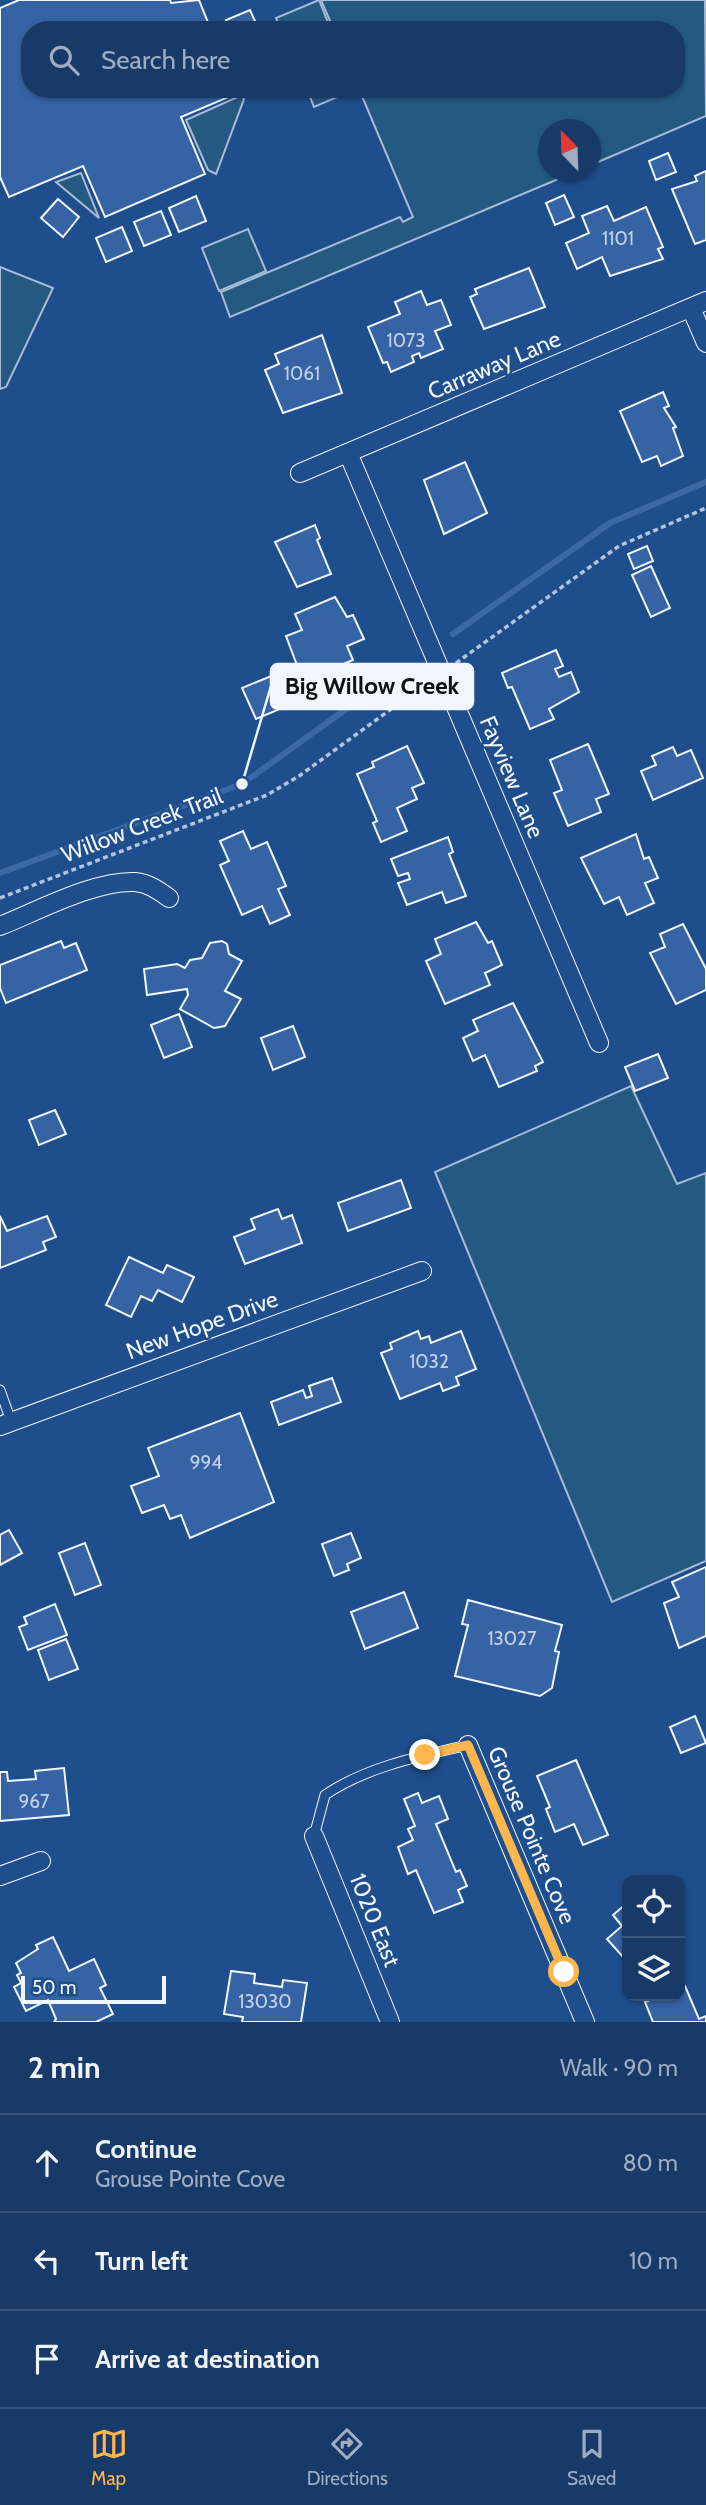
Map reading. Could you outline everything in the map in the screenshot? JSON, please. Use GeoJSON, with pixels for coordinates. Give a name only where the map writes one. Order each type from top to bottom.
{"type":"FeatureCollection","features":[{"type":"Feature","properties":{"kind":"street"},"geometry":{"type":"LineString","coordinates":[[698,304],[706,343]]}},
{"type":"Feature","properties":{"kind":"street","name":"Carraway Lane"},"geometry":{"type":"LineString","coordinates":[[300,473],[698,304]]}},
{"type":"Feature","properties":{"kind":"street","name":"Fayview Lane"},"geometry":{"type":"LineString","coordinates":[[348,453],[598,1042]]}},
{"type":"Feature","properties":{"kind":"street"},"geometry":{"type":"LineString","coordinates":[[0,926],[100,887],[119,883],[137,882],[155,887],[169,898]]}},
{"type":"Feature","properties":{"kind":"street","name":"New Hope Drive"},"geometry":{"type":"LineString","coordinates":[[6,1424],[422,1271]]}},
{"type":"Feature","properties":{"kind":"street","name":"Grouse Pointe Cove"},"geometry":{"type":"LineString","coordinates":[[468,1745],[585,2022]]}},
{"type":"Feature","properties":{"kind":"street","name":"1020 East"},"geometry":{"type":"LineString","coordinates":[[314,1836],[390,2022]]}},
{"type":"Feature","properties":{"kind":"street"},"geometry":{"type":"LineString","coordinates":[[0,1876],[41,1861]]}},
{"type":"Feature","properties":{"kind":"lane"},"geometry":{"type":"LineString","coordinates":[[0,1390],[6,1424]]}},
{"type":"Feature","properties":{"kind":"lane"},"geometry":{"type":"LineString","coordinates":[[314,1836],[325,1795],[342,1783],[425,1755],[468,1745]]}},
{"type":"Feature","properties":{"kind":"path"},"geometry":{"type":"LineString","coordinates":[[452,665],[618,546],[706,508]]}},
{"type":"Feature","properties":{"kind":"path","name":"Willow Creek Trail"},"geometry":{"type":"LineString","coordinates":[[0,898],[267,795],[299,776],[430,681]]}},
{"type":"Feature","properties":{"kind":"shaded area"},"geometry":{"type":"Polygon","coordinates":[[[319,0],[327,21],[277,21],[276,18],[319,0]]]}},
{"type":"Feature","properties":{"kind":"shaded area"},"geometry":{"type":"Polygon","coordinates":[[[321,0],[705,0],[706,116],[601,161],[601,119],[538,119],[538,182],[551,182],[230,317],[221,292],[400,217],[403,222],[413,217],[363,98],[685,98],[685,21],[330,21],[321,0]]]}},
{"type":"Feature","properties":{"kind":"shaded area"},"geometry":{"type":"Polygon","coordinates":[[[235,98],[244,98],[216,174],[208,170],[186,120],[235,98]]]}},
{"type":"Feature","properties":{"kind":"shaded area"},"geometry":{"type":"Polygon","coordinates":[[[310,98],[335,98],[314,107],[310,98]]]}},
{"type":"Feature","properties":{"kind":"shaded area"},"geometry":{"type":"Polygon","coordinates":[[[81,173],[99,218],[56,182],[81,173]]]}},
{"type":"Feature","properties":{"kind":"shaded area"},"geometry":{"type":"Polygon","coordinates":[[[248,229],[266,271],[219,291],[202,248],[248,229]]]}},
{"type":"Feature","properties":{"kind":"shaded area"},"geometry":{"type":"Polygon","coordinates":[[[0,267],[53,288],[6,387],[0,389],[0,267]]]}},
{"type":"Feature","properties":{"kind":"shaded area"},"geometry":{"type":"Polygon","coordinates":[[[631,1086],[677,1184],[706,1173],[706,1561],[612,1602],[435,1172],[631,1086]]]}},
{"type":"Feature","properties":{"kind":"building"},"geometry":{"type":"Polygon","coordinates":[[[19,0],[170,0],[171,3],[199,0],[207,21],[21,21],[21,98],[226,98],[181,117],[205,174],[105,217],[83,166],[9,197],[0,177],[0,8],[19,0]]]}},
{"type":"Feature","properties":{"kind":"building"},"geometry":{"type":"Polygon","coordinates":[[[250,10],[255,21],[226,21],[250,10]]]}},
{"type":"Feature","properties":{"kind":"building"},"geometry":{"type":"Polygon","coordinates":[[[668,153],[676,172],[656,180],[649,161],[668,153]]]}},
{"type":"Feature","properties":{"kind":"building"},"geometry":{"type":"Polygon","coordinates":[[[706,171],[706,240],[695,244],[672,189],[697,181],[695,176],[706,171]]]}},
{"type":"Feature","properties":{"kind":"building"},"geometry":{"type":"Polygon","coordinates":[[[564,195],[574,217],[555,225],[546,203],[564,195]]]}},
{"type":"Feature","properties":{"kind":"building"},"geometry":{"type":"Polygon","coordinates":[[[196,196],[206,221],[179,232],[169,208],[196,196]]]}},
{"type":"Feature","properties":{"kind":"building"},"geometry":{"type":"Polygon","coordinates":[[[58,199],[79,217],[63,237],[41,218],[58,199]]]}},
{"type":"Feature","properties":{"kind":"building"},"geometry":{"type":"Polygon","coordinates":[[[607,206],[614,221],[646,207],[663,247],[658,249],[663,259],[610,276],[602,257],[577,269],[566,243],[589,233],[582,216],[607,206]]]}},
{"type":"Feature","properties":{"kind":"building"},"geometry":{"type":"Polygon","coordinates":[[[161,211],[171,235],[144,246],[134,222],[161,211]]]}},
{"type":"Feature","properties":{"kind":"building"},"geometry":{"type":"Polygon","coordinates":[[[122,227],[132,251],[106,262],[96,238],[122,227]]]}},
{"type":"Feature","properties":{"kind":"building"},"geometry":{"type":"Polygon","coordinates":[[[529,268],[545,307],[484,329],[470,297],[477,294],[475,289],[529,268]]]}},
{"type":"Feature","properties":{"kind":"building"},"geometry":{"type":"Polygon","coordinates":[[[421,291],[427,305],[441,300],[451,325],[435,331],[443,349],[421,358],[419,353],[412,356],[414,362],[391,372],[387,362],[383,363],[368,327],[400,314],[395,302],[421,291]]]}},
{"type":"Feature","properties":{"kind":"building"},"geometry":{"type":"Polygon","coordinates":[[[322,335],[342,393],[283,413],[265,370],[279,364],[275,354],[322,335]]]}},
{"type":"Feature","properties":{"kind":"building"},"geometry":{"type":"Polygon","coordinates":[[[663,392],[669,406],[664,408],[676,427],[673,428],[683,456],[661,466],[657,456],[642,462],[620,411],[663,392]]]}},
{"type":"Feature","properties":{"kind":"building"},"geometry":{"type":"Polygon","coordinates":[[[465,462],[487,513],[444,534],[424,480],[465,462]]]}},
{"type":"Feature","properties":{"kind":"building"},"geometry":{"type":"Polygon","coordinates":[[[315,525],[320,538],[317,540],[331,574],[297,587],[275,542],[315,525]]]}},
{"type":"Feature","properties":{"kind":"building"},"geometry":{"type":"Polygon","coordinates":[[[647,546],[653,561],[634,569],[628,554],[647,546]]]}},
{"type":"Feature","properties":{"kind":"building"},"geometry":{"type":"Polygon","coordinates":[[[651,566],[670,608],[651,617],[632,575],[651,566]]]}},
{"type":"Feature","properties":{"kind":"building"},"geometry":{"type":"Polygon","coordinates":[[[335,597],[347,617],[353,615],[364,639],[347,646],[353,660],[303,681],[286,636],[302,630],[295,614],[335,597]]]}},
{"type":"Feature","properties":{"kind":"building"},"geometry":{"type":"Polygon","coordinates":[[[556,650],[563,666],[555,669],[559,677],[571,672],[579,692],[549,709],[554,719],[530,729],[512,687],[508,688],[502,673],[556,650]]]}},
{"type":"Feature","properties":{"kind":"building"},"geometry":{"type":"Polygon","coordinates":[[[286,670],[299,701],[256,719],[242,688],[286,670]]]}},
{"type":"Feature","properties":{"kind":"building"},"geometry":{"type":"Polygon","coordinates":[[[588,744],[609,794],[596,799],[601,812],[568,826],[554,793],[562,790],[550,760],[588,744]]]}},
{"type":"Feature","properties":{"kind":"building"},"geometry":{"type":"Polygon","coordinates":[[[407,746],[424,783],[412,788],[417,799],[397,808],[407,831],[381,842],[373,823],[377,821],[357,774],[374,767],[372,762],[407,746]]]}},
{"type":"Feature","properties":{"kind":"building"},"geometry":{"type":"Polygon","coordinates":[[[673,747],[677,756],[691,750],[703,778],[653,800],[641,771],[656,765],[652,756],[673,747]]]}},
{"type":"Feature","properties":{"kind":"building"},"geometry":{"type":"Polygon","coordinates":[[[243,831],[251,849],[267,842],[286,886],[278,889],[290,915],[270,924],[262,906],[242,915],[220,865],[229,861],[220,841],[243,831]]]}},
{"type":"Feature","properties":{"kind":"building"},"geometry":{"type":"Polygon","coordinates":[[[636,834],[644,859],[649,857],[658,878],[645,883],[654,903],[627,915],[619,897],[604,904],[581,858],[636,834]]]}},
{"type":"Feature","properties":{"kind":"building"},"geometry":{"type":"Polygon","coordinates":[[[448,837],[453,852],[449,854],[466,896],[446,903],[442,892],[407,905],[398,883],[410,879],[408,873],[398,876],[391,859],[448,837]]]}},
{"type":"Feature","properties":{"kind":"building"},"geometry":{"type":"Polygon","coordinates":[[[476,922],[488,943],[492,941],[502,965],[485,973],[490,985],[445,1004],[426,961],[441,954],[435,939],[476,922]]]}},
{"type":"Feature","properties":{"kind":"building"},"geometry":{"type":"Polygon","coordinates":[[[683,924],[706,969],[706,990],[676,1004],[650,953],[665,947],[660,934],[683,924]]]}},
{"type":"Feature","properties":{"kind":"building"},"geometry":{"type":"Polygon","coordinates":[[[61,941],[64,948],[76,943],[87,970],[6,1003],[0,988],[0,965],[61,941]]]}},
{"type":"Feature","properties":{"kind":"building"},"geometry":{"type":"Polygon","coordinates":[[[222,941],[227,944],[229,954],[242,961],[225,991],[241,999],[225,1026],[214,1028],[180,1009],[188,995],[187,989],[147,995],[144,969],[177,964],[185,968],[190,960],[202,958],[210,943],[222,941]]]}},
{"type":"Feature","properties":{"kind":"building"},"geometry":{"type":"Polygon","coordinates":[[[513,1003],[543,1062],[535,1066],[537,1071],[499,1087],[485,1055],[473,1061],[463,1038],[478,1031],[473,1020],[513,1003]]]}},
{"type":"Feature","properties":{"kind":"building"},"geometry":{"type":"Polygon","coordinates":[[[179,1014],[192,1047],[164,1058],[151,1025],[179,1014]]]}},
{"type":"Feature","properties":{"kind":"building"},"geometry":{"type":"Polygon","coordinates":[[[293,1026],[305,1057],[273,1070],[261,1038],[293,1026]]]}},
{"type":"Feature","properties":{"kind":"building"},"geometry":{"type":"Polygon","coordinates":[[[658,1054],[668,1078],[635,1091],[625,1067],[658,1054]]]}},
{"type":"Feature","properties":{"kind":"building"},"geometry":{"type":"Polygon","coordinates":[[[55,1110],[66,1134],[39,1145],[29,1120],[55,1110]]]}},
{"type":"Feature","properties":{"kind":"building"},"geometry":{"type":"Polygon","coordinates":[[[401,1180],[411,1208],[348,1231],[338,1203],[401,1180]]]}},
{"type":"Feature","properties":{"kind":"building"},"geometry":{"type":"Polygon","coordinates":[[[278,1209],[282,1219],[292,1215],[302,1243],[245,1264],[234,1237],[255,1229],[251,1219],[278,1209]]]}},
{"type":"Feature","properties":{"kind":"building"},"geometry":{"type":"Polygon","coordinates":[[[0,1216],[7,1231],[47,1216],[56,1237],[43,1242],[46,1250],[0,1268],[0,1216]]]}},
{"type":"Feature","properties":{"kind":"building"},"geometry":{"type":"Polygon","coordinates":[[[129,1257],[163,1273],[167,1265],[194,1277],[182,1302],[158,1290],[152,1301],[141,1296],[131,1317],[106,1305],[129,1257]]]}},
{"type":"Feature","properties":{"kind":"building"},"geometry":{"type":"Polygon","coordinates":[[[418,1331],[421,1339],[429,1336],[431,1343],[461,1331],[476,1369],[456,1377],[459,1385],[443,1391],[440,1383],[400,1399],[381,1353],[392,1349],[390,1343],[418,1331]]]}},
{"type":"Feature","properties":{"kind":"building"},"geometry":{"type":"Polygon","coordinates":[[[332,1378],[341,1402],[279,1425],[271,1402],[303,1390],[306,1398],[312,1396],[309,1386],[332,1378]]]}},
{"type":"Feature","properties":{"kind":"building"},"geometry":{"type":"Polygon","coordinates":[[[240,1413],[274,1502],[190,1538],[181,1515],[170,1519],[164,1505],[142,1513],[131,1486],[159,1476],[148,1448],[240,1413]]]}},
{"type":"Feature","properties":{"kind":"building"},"geometry":{"type":"Polygon","coordinates":[[[9,1530],[22,1553],[0,1565],[0,1535],[9,1530]]]}},
{"type":"Feature","properties":{"kind":"building"},"geometry":{"type":"Polygon","coordinates":[[[351,1533],[361,1558],[347,1564],[349,1570],[334,1576],[322,1544],[351,1533]]]}},
{"type":"Feature","properties":{"kind":"building"},"geometry":{"type":"Polygon","coordinates":[[[85,1543],[101,1585],[75,1595],[59,1553],[85,1543]]]}},
{"type":"Feature","properties":{"kind":"building"},"geometry":{"type":"Polygon","coordinates":[[[706,1567],[706,1636],[679,1648],[664,1603],[679,1597],[672,1582],[706,1567]]]}},
{"type":"Feature","properties":{"kind":"building"},"geometry":{"type":"Polygon","coordinates":[[[404,1592],[418,1628],[365,1649],[351,1612],[404,1592]]]}},
{"type":"Feature","properties":{"kind":"building"},"geometry":{"type":"Polygon","coordinates":[[[468,1600],[562,1625],[555,1651],[559,1652],[552,1688],[540,1696],[455,1676],[468,1625],[462,1624],[468,1600]]]}},
{"type":"Feature","properties":{"kind":"building"},"geometry":{"type":"Polygon","coordinates":[[[55,1604],[67,1635],[28,1650],[19,1627],[27,1624],[24,1617],[55,1604]]]}},
{"type":"Feature","properties":{"kind":"building"},"geometry":{"type":"Polygon","coordinates":[[[66,1639],[78,1669],[49,1680],[38,1650],[66,1639]]]}},
{"type":"Feature","properties":{"kind":"building"},"geometry":{"type":"Polygon","coordinates":[[[695,1716],[706,1743],[681,1753],[670,1727],[695,1716]]]}},
{"type":"Feature","properties":{"kind":"building"},"geometry":{"type":"Polygon","coordinates":[[[576,1760],[608,1835],[583,1845],[574,1824],[555,1832],[546,1809],[550,1807],[537,1776],[576,1760]]]}},
{"type":"Feature","properties":{"kind":"building"},"geometry":{"type":"Polygon","coordinates":[[[64,1768],[69,1815],[0,1821],[0,1772],[7,1772],[8,1781],[36,1779],[35,1771],[64,1768]]]}},
{"type":"Feature","properties":{"kind":"building"},"geometry":{"type":"Polygon","coordinates":[[[418,1793],[422,1803],[439,1796],[448,1819],[436,1824],[456,1872],[460,1870],[467,1886],[458,1890],[463,1902],[434,1913],[416,1870],[408,1874],[398,1847],[413,1840],[408,1829],[415,1826],[404,1799],[418,1793]]]}},
{"type":"Feature","properties":{"kind":"building"},"geometry":{"type":"Polygon","coordinates":[[[622,1907],[622,1926],[613,1915],[622,1907]]]}},
{"type":"Feature","properties":{"kind":"building"},"geometry":{"type":"Polygon","coordinates":[[[622,1926],[622,1956],[607,1939],[622,1926]]]}},
{"type":"Feature","properties":{"kind":"building"},"geometry":{"type":"Polygon","coordinates":[[[53,1937],[69,1971],[94,1959],[106,1985],[100,1988],[113,2014],[96,2022],[54,2022],[56,2019],[48,2000],[26,2011],[14,1987],[21,1983],[17,1975],[21,1973],[16,1963],[38,1949],[36,1945],[53,1937]]]}},
{"type":"Feature","properties":{"kind":"building"},"geometry":{"type":"Polygon","coordinates":[[[231,1971],[255,1974],[254,1983],[282,1987],[283,1980],[307,1983],[301,2022],[242,2022],[243,2017],[224,2014],[231,1971]]]}},
{"type":"Feature","properties":{"kind":"building"},"geometry":{"type":"Polygon","coordinates":[[[685,1986],[699,2019],[706,2016],[706,2022],[653,2022],[645,2002],[685,2001],[685,1986]]]}},
{"type":"Feature","properties":{"kind":"waterway"},"geometry":{"type":"LineString","coordinates":[[453,634],[610,523],[706,482]]}},
{"type":"Feature","properties":{"kind":"waterway"},"geometry":{"type":"LineString","coordinates":[[0,873],[242,784],[406,666]]}},
{"type":"Feature","properties":{"kind":"place","name":"Big Willow Creek"},"geometry":{"type":"Point","coordinates":[242,784]}},
{"type":"Feature","properties":{"kind":"route"},"geometry":{"type":"LineString","coordinates":[[425,1755],[468,1745],[564,1972]]}}]}
